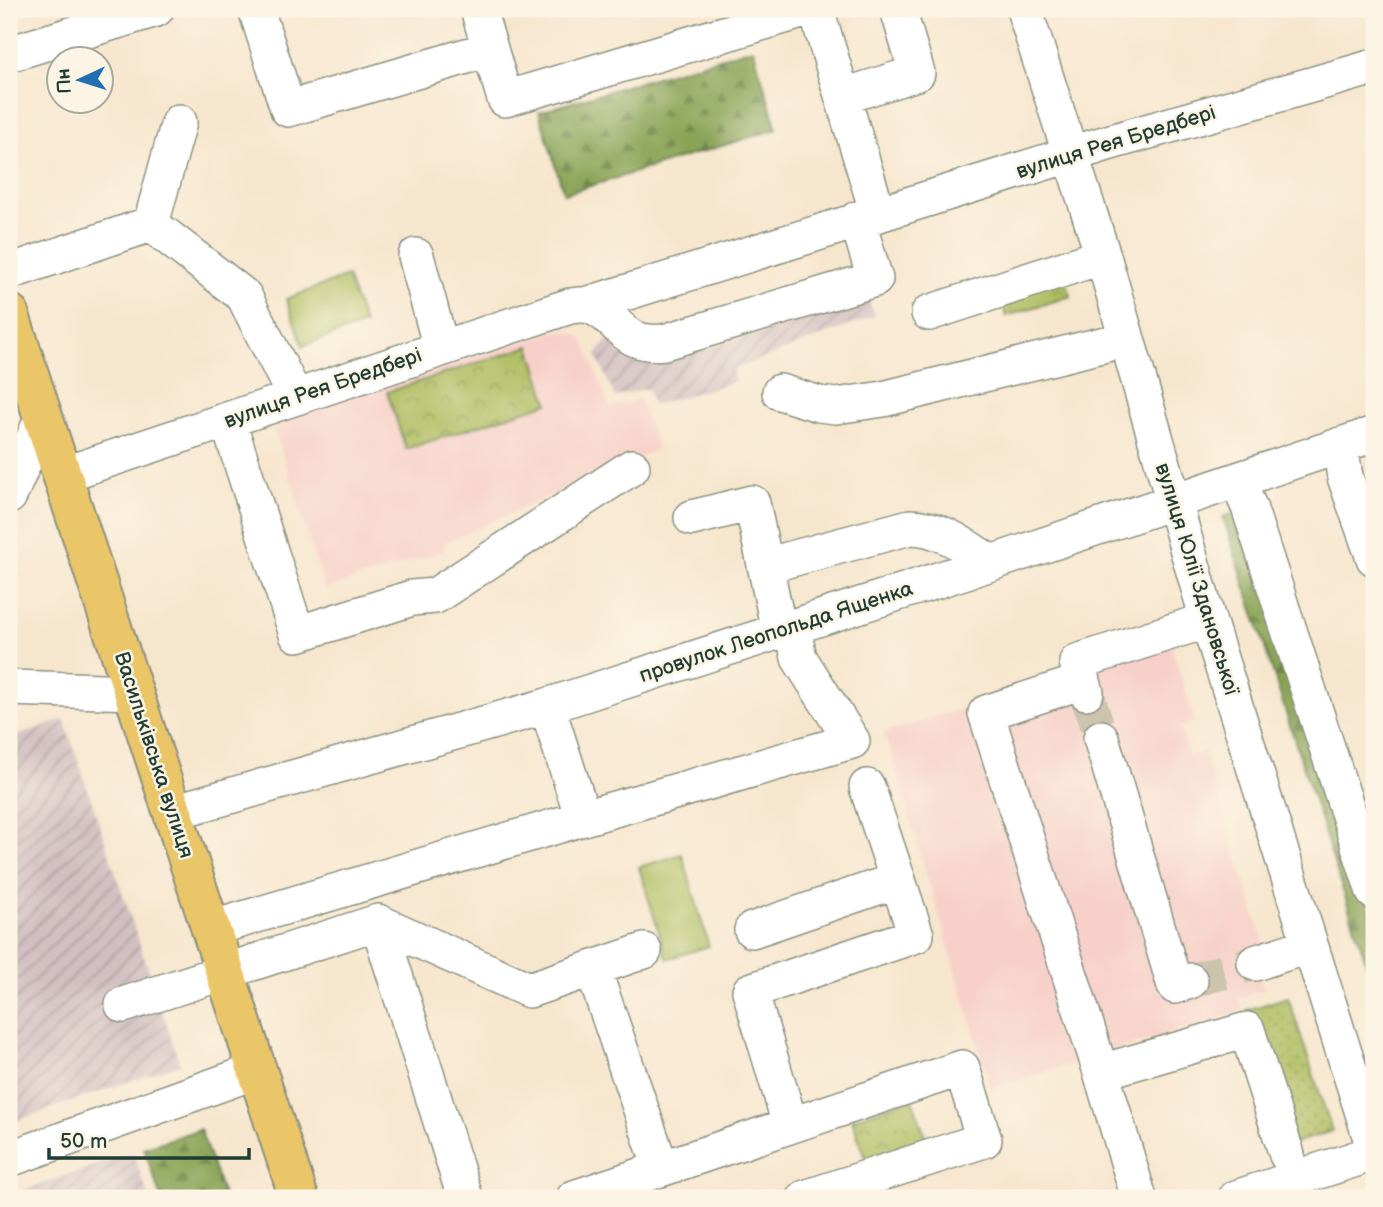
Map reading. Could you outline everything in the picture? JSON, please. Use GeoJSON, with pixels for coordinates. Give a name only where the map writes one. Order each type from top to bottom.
{"type":"FeatureCollection","features":[{"type":"Feature","properties":{"kind":"main road","name":"Васильківська вулиця"},"geometry":{"type":"LineString","coordinates":[[9,313],[299,1198]]}},
{"type":"Feature","properties":{"kind":"street"},"geometry":{"type":"LineString","coordinates":[[9,54],[156,9]]}},
{"type":"Feature","properties":{"kind":"street"},"geometry":{"type":"LineString","coordinates":[[256,9],[288,109],[490,49]]}},
{"type":"Feature","properties":{"kind":"street"},"geometry":{"type":"LineString","coordinates":[[478,9],[505,99],[808,9]]}},
{"type":"Feature","properties":{"kind":"street"},"geometry":{"type":"LineString","coordinates":[[586,305],[600,312],[634,340],[649,344],[664,342],[875,279],[867,217],[844,96],[816,9]]}},
{"type":"Feature","properties":{"kind":"street"},"geometry":{"type":"LineString","coordinates":[[844,96],[917,73],[898,9]]}},
{"type":"Feature","properties":{"kind":"street","name":"вулиця Юлії Здановської"},"geometry":{"type":"LineString","coordinates":[[1024,9],[1072,155],[1208,620],[1374,1150]]}},
{"type":"Feature","properties":{"kind":"street","name":"вулиця Рея Бредбері"},"geometry":{"type":"LineString","coordinates":[[62,475],[570,306],[586,305],[1072,155],[1374,67]]}},
{"type":"Feature","properties":{"kind":"street"},"geometry":{"type":"LineString","coordinates":[[151,224],[179,122]]}},
{"type":"Feature","properties":{"kind":"street"},"geometry":{"type":"LineString","coordinates":[[9,272],[151,224]]}},
{"type":"Feature","properties":{"kind":"street"},"geometry":{"type":"LineString","coordinates":[[151,224],[244,296],[295,397]]}},
{"type":"Feature","properties":{"kind":"street"},"geometry":{"type":"LineString","coordinates":[[415,256],[442,348]]}},
{"type":"Feature","properties":{"kind":"street"},"geometry":{"type":"LineString","coordinates":[[929,313],[1102,256]]}},
{"type":"Feature","properties":{"kind":"street"},"geometry":{"type":"LineString","coordinates":[[780,392],[819,404],[836,406],[883,399],[1126,339]]}},
{"type":"Feature","properties":{"kind":"street"},"geometry":{"type":"LineString","coordinates":[[9,496],[43,417]]}},
{"type":"Feature","properties":{"kind":"street"},"geometry":{"type":"LineString","coordinates":[[228,421],[297,634],[412,598],[435,596],[632,467]]}},
{"type":"Feature","properties":{"kind":"street","name":"провулок Леопольда Ященка"},"geometry":{"type":"LineString","coordinates":[[173,812],[547,706],[991,563],[1374,434]]}},
{"type":"Feature","properties":{"kind":"street"},"geometry":{"type":"LineString","coordinates":[[1339,445],[1345,477],[1374,558]]}},
{"type":"Feature","properties":{"kind":"street"},"geometry":{"type":"LineString","coordinates":[[1237,480],[1250,507],[1374,892]]}},
{"type":"Feature","properties":{"kind":"street"},"geometry":{"type":"LineString","coordinates":[[210,929],[852,741],[800,658],[786,629],[765,566],[752,503],[692,518]]}},
{"type":"Feature","properties":{"kind":"street"},"geometry":{"type":"LineString","coordinates":[[765,566],[910,527],[936,530],[991,563]]}},
{"type":"Feature","properties":{"kind":"street"},"geometry":{"type":"LineString","coordinates":[[1139,1198],[986,713],[1084,686],[1077,662],[1208,620]]}},
{"type":"Feature","properties":{"kind":"street"},"geometry":{"type":"LineString","coordinates":[[9,688],[134,692]]}},
{"type":"Feature","properties":{"kind":"street"},"geometry":{"type":"LineString","coordinates":[[547,706],[583,818]]}},
{"type":"Feature","properties":{"kind":"street"},"geometry":{"type":"LineString","coordinates":[[1101,738],[1175,986],[1190,981]]}},
{"type":"Feature","properties":{"kind":"street"},"geometry":{"type":"LineString","coordinates":[[790,1124],[750,991],[916,935],[867,787]]}},
{"type":"Feature","properties":{"kind":"street"},"geometry":{"type":"LineString","coordinates":[[752,930],[898,880]]}},
{"type":"Feature","properties":{"kind":"street"},"geometry":{"type":"LineString","coordinates":[[378,922],[464,1194]]}},
{"type":"Feature","properties":{"kind":"street"},"geometry":{"type":"LineString","coordinates":[[123,1005],[378,922],[529,990],[644,951]]}},
{"type":"Feature","properties":{"kind":"street"},"geometry":{"type":"LineString","coordinates":[[1255,963],[1310,945]]}},
{"type":"Feature","properties":{"kind":"street"},"geometry":{"type":"LineString","coordinates":[[593,969],[661,1168]]}},
{"type":"Feature","properties":{"kind":"street"},"geometry":{"type":"LineString","coordinates":[[1101,1072],[1247,1030],[1287,1155]]}},
{"type":"Feature","properties":{"kind":"street"},"geometry":{"type":"LineString","coordinates":[[574,1198],[962,1068],[984,1140],[805,1198]]}},
{"type":"Feature","properties":{"kind":"street"},"geometry":{"type":"LineString","coordinates":[[9,1159],[256,1071]]}},
{"type":"Feature","properties":{"kind":"street"},"geometry":{"type":"LineString","coordinates":[[1236,1198],[1374,1150]]}},
{"type":"Feature","properties":{"kind":"shaded area"},"geometry":{"type":"Polygon","coordinates":[[[869,299],[874,316],[733,370],[735,382],[653,405],[647,388],[615,397],[596,355],[611,335],[697,343],[700,350],[869,299]]]}},
{"type":"Feature","properties":{"kind":"shaded area"},"geometry":{"type":"Polygon","coordinates":[[[564,331],[578,335],[585,343],[610,408],[640,400],[657,449],[446,542],[443,551],[325,589],[272,421],[551,332],[564,331]]]}},
{"type":"Feature","properties":{"kind":"shaded area"},"geometry":{"type":"Polygon","coordinates":[[[1171,644],[1195,722],[1180,727],[1189,756],[1204,751],[1266,950],[1255,963],[1264,990],[1239,998],[1243,1011],[991,1088],[884,733],[1171,644]]]}},
{"type":"Feature","properties":{"kind":"shaded area"},"geometry":{"type":"Polygon","coordinates":[[[64,719],[180,1064],[9,1123],[9,739],[64,719]]]}},
{"type":"Feature","properties":{"kind":"shaded area"},"geometry":{"type":"Polygon","coordinates":[[[133,1153],[149,1198],[9,1198],[9,1195],[133,1153]]]}},
{"type":"Feature","properties":{"kind":"green space"},"geometry":{"type":"Polygon","coordinates":[[[753,48],[777,129],[564,194],[539,112],[753,48]]]}},
{"type":"Feature","properties":{"kind":"green space"},"geometry":{"type":"Polygon","coordinates":[[[347,276],[364,324],[303,346],[286,299],[347,276]]]}},
{"type":"Feature","properties":{"kind":"green space"},"geometry":{"type":"Polygon","coordinates":[[[1064,276],[1071,296],[1006,316],[1000,296],[1064,276]]]}},
{"type":"Feature","properties":{"kind":"green space"},"geometry":{"type":"Polygon","coordinates":[[[530,346],[548,403],[406,449],[387,392],[530,346]]]}},
{"type":"Feature","properties":{"kind":"green space"},"geometry":{"type":"Polygon","coordinates":[[[1241,511],[1374,924],[1374,987],[1223,517],[1241,511]]]}},
{"type":"Feature","properties":{"kind":"green space"},"geometry":{"type":"Polygon","coordinates":[[[682,854],[709,946],[667,959],[639,867],[682,854]]]}},
{"type":"Feature","properties":{"kind":"green space"},"geometry":{"type":"Polygon","coordinates":[[[1288,997],[1332,1131],[1291,1144],[1248,1010],[1288,997]]]}},
{"type":"Feature","properties":{"kind":"green space"},"geometry":{"type":"Polygon","coordinates":[[[912,1098],[930,1150],[869,1170],[852,1119],[912,1098]]]}},
{"type":"Feature","properties":{"kind":"green space"},"geometry":{"type":"Polygon","coordinates":[[[200,1129],[224,1198],[161,1198],[144,1148],[200,1129]]]}},
{"type":"Feature","properties":{"kind":"tunnel"},"geometry":{"type":"LineString","coordinates":[[1086,692],[1101,738]]}},
{"type":"Feature","properties":{"kind":"tunnel"},"geometry":{"type":"LineString","coordinates":[[1190,981],[1255,963]]}}]}
